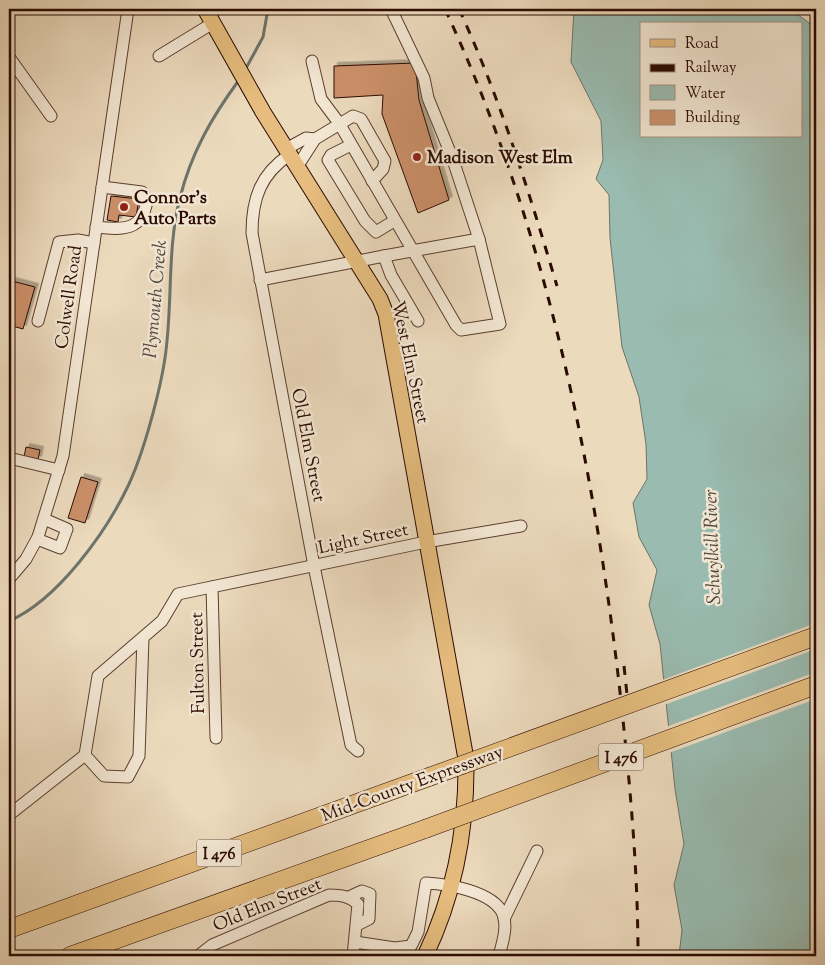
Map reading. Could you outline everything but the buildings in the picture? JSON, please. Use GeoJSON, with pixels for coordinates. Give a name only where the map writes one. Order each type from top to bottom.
{"type":"FeatureCollection","features":[{"type":"Feature","properties":{"kind":"highway","name":"Mid-County Expressway"},"geometry":{"type":"LineString","coordinates":[[9,929],[816,636]]}},
{"type":"Feature","properties":{"kind":"highway","name":"I 476"},"geometry":{"type":"LineString","coordinates":[[70,956],[425,829],[816,685]]}},
{"type":"Feature","properties":{"kind":"main road","name":"West Elm Street"},"geometry":{"type":"LineString","coordinates":[[205,9],[263,112],[380,299],[386,314],[466,759],[467,794],[460,850],[452,884],[434,938],[425,956]]}},
{"type":"Feature","properties":{"kind":"street","name":"Colwell Road"},"geometry":{"type":"LineString","coordinates":[[9,579],[26,558],[36,539],[59,470],[128,9]]}},
{"type":"Feature","properties":{"kind":"street"},"geometry":{"type":"LineString","coordinates":[[312,61],[321,98],[338,123],[461,330],[500,324],[479,239],[452,157],[428,98],[424,78],[391,9]]}},
{"type":"Feature","properties":{"kind":"street"},"geometry":{"type":"LineString","coordinates":[[159,56],[213,23]]}},
{"type":"Feature","properties":{"kind":"street"},"geometry":{"type":"LineString","coordinates":[[9,57],[50,116]]}},
{"type":"Feature","properties":{"kind":"street"},"geometry":{"type":"LineString","coordinates":[[291,157],[338,123],[353,116],[361,119],[386,161],[383,169],[372,181]]}},
{"type":"Feature","properties":{"kind":"street"},"geometry":{"type":"LineString","coordinates":[[291,157],[306,138],[315,139]]}},
{"type":"Feature","properties":{"kind":"street"},"geometry":{"type":"LineString","coordinates":[[351,145],[331,155],[328,160],[365,221],[376,232],[394,220]]}},
{"type":"Feature","properties":{"kind":"street","name":"Old Elm Street"},"geometry":{"type":"LineString","coordinates":[[291,157],[274,166],[267,174],[256,197],[252,218],[252,233],[314,566],[351,745],[358,750]]}},
{"type":"Feature","properties":{"kind":"street"},"geometry":{"type":"LineString","coordinates":[[96,227],[134,226],[141,220],[146,208],[147,200],[142,192],[102,187]]}},
{"type":"Feature","properties":{"kind":"street"},"geometry":{"type":"LineString","coordinates":[[260,280],[412,250],[479,239]]}},
{"type":"Feature","properties":{"kind":"street"},"geometry":{"type":"LineString","coordinates":[[38,321],[59,242],[78,240],[94,243]]}},
{"type":"Feature","properties":{"kind":"street"},"geometry":{"type":"LineString","coordinates":[[384,256],[391,275],[418,321]]}},
{"type":"Feature","properties":{"kind":"street"},"geometry":{"type":"LineString","coordinates":[[9,458],[59,470]]}},
{"type":"Feature","properties":{"kind":"street"},"geometry":{"type":"LineString","coordinates":[[36,539],[60,548],[67,529],[44,519]]}},
{"type":"Feature","properties":{"kind":"street","name":"Light Street"},"geometry":{"type":"LineString","coordinates":[[85,755],[98,676],[162,622],[178,594],[426,542],[521,526]]}},
{"type":"Feature","properties":{"kind":"street","name":"Fulton Street"},"geometry":{"type":"LineString","coordinates":[[212,587],[216,738]]}},
{"type":"Feature","properties":{"kind":"street"},"geometry":{"type":"LineString","coordinates":[[9,815],[85,755],[104,776],[128,777],[139,756],[143,638]]}},
{"type":"Feature","properties":{"kind":"street"},"geometry":{"type":"LineString","coordinates":[[499,956],[504,932],[504,919],[537,850]]}},
{"type":"Feature","properties":{"kind":"street"},"geometry":{"type":"LineString","coordinates":[[355,942],[395,948],[411,946],[418,932],[426,883],[452,884],[489,900],[498,907],[504,919]]}},
{"type":"Feature","properties":{"kind":"street","name":"Old Elm Street"},"geometry":{"type":"LineString","coordinates":[[198,956],[212,945],[329,895],[348,897],[358,904],[353,956]]}},
{"type":"Feature","properties":{"kind":"water","name":"Schuylkill River"},"geometry":{"type":"Polygon","coordinates":[[[574,9],[790,9],[816,28],[816,53],[810,60],[816,103],[816,956],[679,956],[682,930],[674,885],[684,844],[675,789],[660,644],[649,605],[657,570],[639,537],[633,503],[647,479],[646,444],[639,397],[622,347],[610,238],[609,195],[596,179],[603,160],[601,121],[571,62],[574,9]]]}},
{"type":"Feature","properties":{"kind":"pier"},"geometry":{"type":"Polygon","coordinates":[[[816,623],[816,649],[664,705],[662,680],[816,623]]]}},
{"type":"Feature","properties":{"kind":"pier"},"geometry":{"type":"Polygon","coordinates":[[[816,672],[816,699],[669,753],[666,727],[816,672]]]}},
{"type":"Feature","properties":{"kind":"waterway","name":"Plymouth Creek"},"geometry":{"type":"LineString","coordinates":[[245,70],[263,37],[268,9]]}},
{"type":"Feature","properties":{"kind":"waterway","name":"Plymouth Creek"},"geometry":{"type":"LineString","coordinates":[[9,621],[27,611],[63,581],[108,522],[129,484],[147,433],[162,374],[169,323],[174,233],[180,198],[196,151],[220,108],[239,80]]}},
{"type":"Feature","properties":{"kind":"railway"},"geometry":{"type":"LineString","coordinates":[[445,9],[480,89],[510,171],[536,254],[559,338],[578,424],[608,596],[619,683],[632,820],[638,956]]}},
{"type":"Feature","properties":{"kind":"railway"},"geometry":{"type":"LineString","coordinates":[[459,9],[501,111],[557,286]]}},
{"type":"Feature","properties":{"kind":"railway"},"geometry":{"type":"LineString","coordinates":[[624,666],[628,704]]}},
{"type":"Feature","properties":{"kind":"place","name":"Madison West Elm"},"geometry":{"type":"Point","coordinates":[417,157]}},
{"type":"Feature","properties":{"kind":"place","name":"Connor's Auto Parts"},"geometry":{"type":"Point","coordinates":[124,207]}}]}
